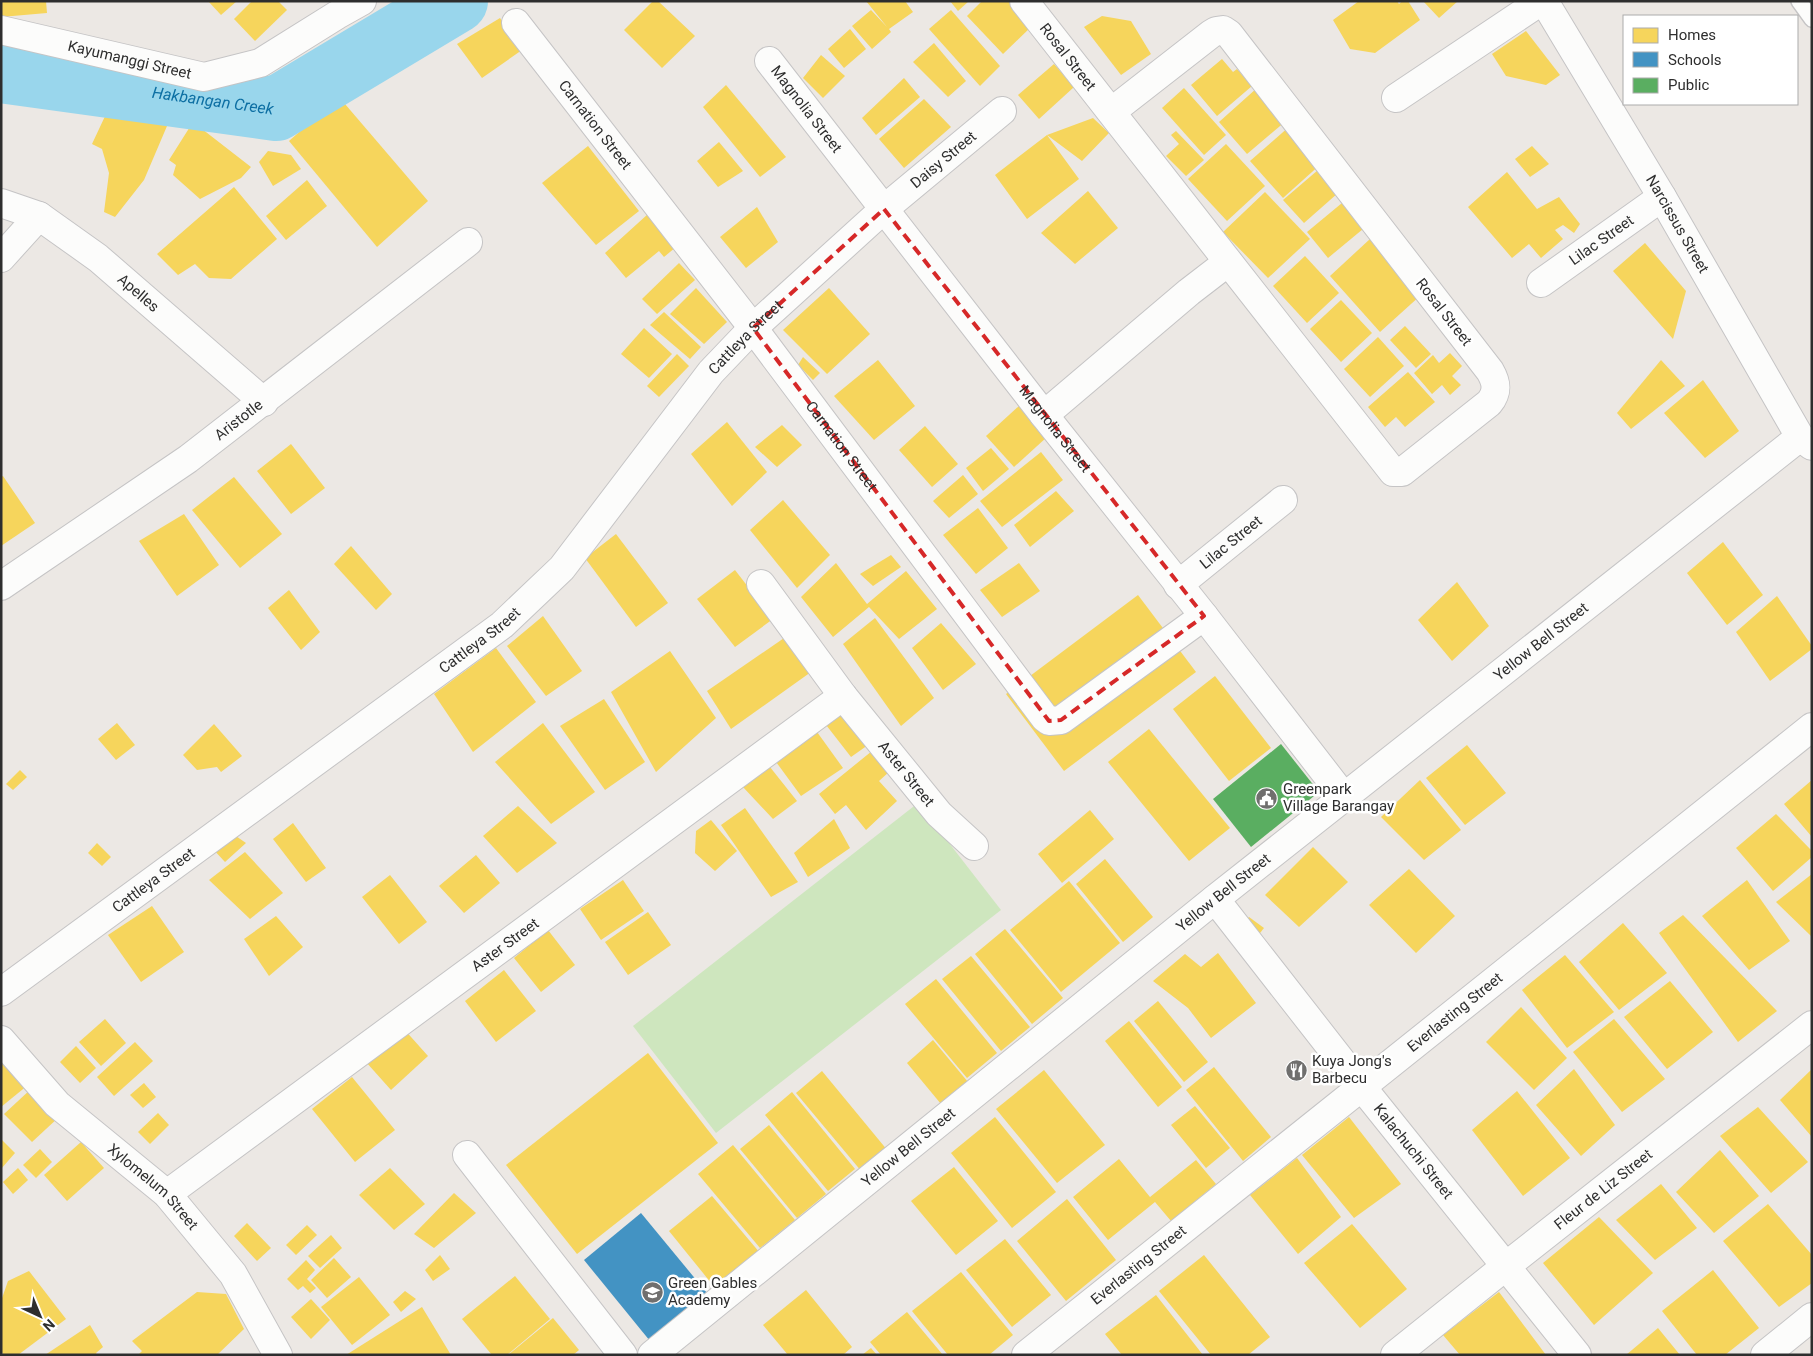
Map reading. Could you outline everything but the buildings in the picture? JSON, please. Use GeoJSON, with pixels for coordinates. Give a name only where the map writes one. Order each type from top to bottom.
{"type":"FeatureCollection","features":[{"type":"Feature","properties":{"kind":"street","name":"Kayumanggi Street"},"geometry":{"type":"LineString","coordinates":[[1,30],[204,77],[260,63],[362,1]]}},
{"type":"Feature","properties":{"kind":"street","name":"Rosal Street"},"geometry":{"type":"LineString","coordinates":[[1024,1],[1393,472],[1402,472],[1489,403],[1496,389],[1495,379],[1235,40],[1223,30],[1216,31],[1111,112]]}},
{"type":"Feature","properties":{"kind":"street"},"geometry":{"type":"LineString","coordinates":[[1396,98],[1542,1]]}},
{"type":"Feature","properties":{"kind":"street","name":"Narcissus Street"},"geometry":{"type":"LineString","coordinates":[[1542,1],[1662,197],[1806,442]]}},
{"type":"Feature","properties":{"kind":"street","name":"Carnation Street"},"geometry":{"type":"LineString","coordinates":[[516,22],[753,328],[1045,718],[1049,721],[1060,720],[1204,616]]}},
{"type":"Feature","properties":{"kind":"street","name":"Magnolia Street"},"geometry":{"type":"LineString","coordinates":[[769,60],[1344,797]]}},
{"type":"Feature","properties":{"kind":"street","name":"Daisy Street"},"geometry":{"type":"LineString","coordinates":[[884,209],[1002,111]]}},
{"type":"Feature","properties":{"kind":"street","name":"Lilac Street"},"geometry":{"type":"LineString","coordinates":[[1541,283],[1662,197]]}},
{"type":"Feature","properties":{"kind":"street","name":"Apelles"},"geometry":{"type":"LineString","coordinates":[[1,203],[39,216],[98,258],[264,402]]}},
{"type":"Feature","properties":{"kind":"street","name":"Cattleya Street"},"geometry":{"type":"LineString","coordinates":[[1,992],[502,626],[562,568],[711,372],[753,328],[884,209]]}},
{"type":"Feature","properties":{"kind":"street"},"geometry":{"type":"LineString","coordinates":[[1,258],[39,216]]}},
{"type":"Feature","properties":{"kind":"street","name":"Aristotle"},"geometry":{"type":"LineString","coordinates":[[1,586],[188,459],[264,402],[468,242]]}},
{"type":"Feature","properties":{"kind":"street"},"geometry":{"type":"LineString","coordinates":[[1044,414],[1189,292],[1228,262]]}},
{"type":"Feature","properties":{"kind":"street","name":"Yellow Bell Street"},"geometry":{"type":"LineString","coordinates":[[652,1355],[1215,899],[1344,797],[1806,442]]}},
{"type":"Feature","properties":{"kind":"street","name":"Lilac Street"},"geometry":{"type":"LineString","coordinates":[[1178,585],[1283,500]]}},
{"type":"Feature","properties":{"kind":"street","name":"Aster Street"},"geometry":{"type":"LineString","coordinates":[[761,584],[843,696],[938,814],[974,846]]}},
{"type":"Feature","properties":{"kind":"street","name":"Aster Street"},"geometry":{"type":"LineString","coordinates":[[167,1194],[843,696]]}},
{"type":"Feature","properties":{"kind":"street","name":"Everlasting Street"},"geometry":{"type":"LineString","coordinates":[[1026,1355],[1812,726]]}},
{"type":"Feature","properties":{"kind":"street","name":"Kalachuchi Street"},"geometry":{"type":"LineString","coordinates":[[1215,899],[1361,1086],[1577,1355]]}},
{"type":"Feature","properties":{"kind":"street","name":"Fleur de Liz Street"},"geometry":{"type":"LineString","coordinates":[[1395,1355],[1812,1025]]}},
{"type":"Feature","properties":{"kind":"street","name":"Xylomelum Street"},"geometry":{"type":"LineString","coordinates":[[1,1040],[58,1104],[167,1194],[233,1274],[278,1355]]}},
{"type":"Feature","properties":{"kind":"street"},"geometry":{"type":"LineString","coordinates":[[467,1155],[623,1355]]}},
{"type":"Feature","properties":{"kind":"street"},"geometry":{"type":"LineString","coordinates":[[1764,1355],[1812,1317]]}},
{"type":"Feature","properties":{"kind":"lane"},"geometry":{"type":"LineString","coordinates":[[1799,1],[1812,19]]}},
{"type":"Feature","properties":{"kind":"highlighted area"},"geometry":{"type":"Polygon","coordinates":[[[884,209],[1204,616],[1061,720],[1049,721],[753,328],[884,209]]]}},
{"type":"Feature","properties":{"kind":"green space"},"geometry":{"type":"Polygon","coordinates":[[[918,803],[1001,910],[716,1133],[633,1026],[918,803]]]}},
{"type":"Feature","properties":{"kind":"waterway","name":"Hakbangan Creek"},"geometry":{"type":"LineString","coordinates":[[1,71],[276,109],[456,1]]}},
{"type":"Feature","properties":{"kind":"place","name":"Greenpark Village Barangay"},"geometry":{"type":"Point","coordinates":[1267,798]}},
{"type":"Feature","properties":{"kind":"place","name":"Kuya Jong's Barbecu"},"geometry":{"type":"Point","coordinates":[1296,1070]}},
{"type":"Feature","properties":{"kind":"place","name":"Green Gables Academy"},"geometry":{"type":"Point","coordinates":[652,1292]}}]}
